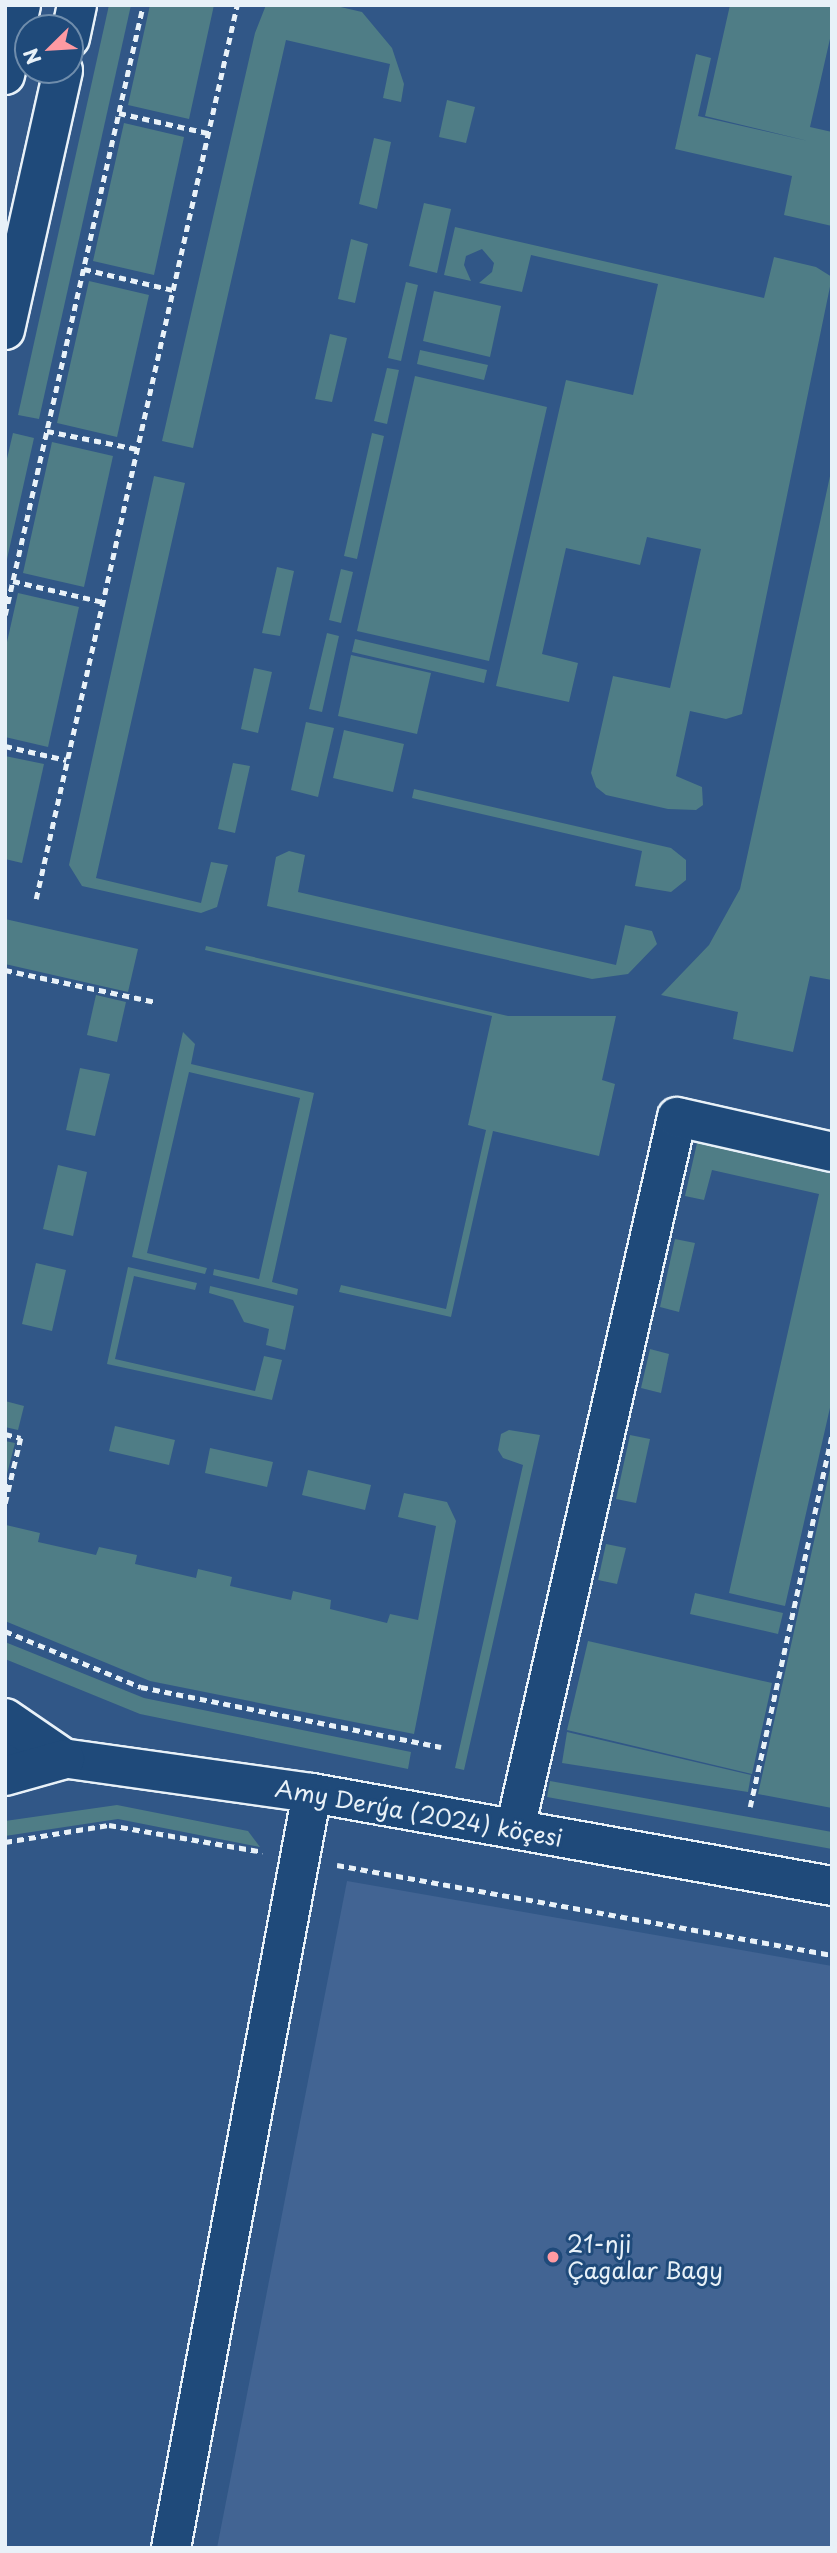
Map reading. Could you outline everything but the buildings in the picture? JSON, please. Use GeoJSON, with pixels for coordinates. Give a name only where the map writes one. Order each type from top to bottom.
{"type":"FeatureCollection","features":[{"type":"Feature","properties":{"kind":"street"},"geometry":{"type":"LineString","coordinates":[[5,75],[21,5]]}},
{"type":"Feature","properties":{"kind":"street"},"geometry":{"type":"LineString","coordinates":[[5,330],[60,84]]}},
{"type":"Feature","properties":{"kind":"street"},"geometry":{"type":"LineString","coordinates":[[515,1829],[677,1117],[832,1152]]}},
{"type":"Feature","properties":{"kind":"street"},"geometry":{"type":"LineString","coordinates":[[5,1718],[65,1759]]}},
{"type":"Feature","properties":{"kind":"street","name":"Amy Derýa (2024) köçesi"},"geometry":{"type":"LineString","coordinates":[[5,1750],[312,1793],[832,1886]]}},
{"type":"Feature","properties":{"kind":"street"},"geometry":{"type":"LineString","coordinates":[[5,1776],[65,1759]]}},
{"type":"Feature","properties":{"kind":"street"},"geometry":{"type":"LineString","coordinates":[[171,2548],[302,1859],[312,1793]]}},
{"type":"Feature","properties":{"kind":"path"},"geometry":{"type":"LineString","coordinates":[[5,615],[143,5]]}},
{"type":"Feature","properties":{"kind":"path"},"geometry":{"type":"LineString","coordinates":[[36,899],[237,5]]}},
{"type":"Feature","properties":{"kind":"path"},"geometry":{"type":"LineString","coordinates":[[119,113],[208,133]]}},
{"type":"Feature","properties":{"kind":"path"},"geometry":{"type":"LineString","coordinates":[[83,269],[173,290]]}},
{"type":"Feature","properties":{"kind":"path"},"geometry":{"type":"LineString","coordinates":[[47,431],[137,449]]}},
{"type":"Feature","properties":{"kind":"path"},"geometry":{"type":"LineString","coordinates":[[13,581],[103,602]]}},
{"type":"Feature","properties":{"kind":"path"},"geometry":{"type":"LineString","coordinates":[[5,746],[66,760]]}},
{"type":"Feature","properties":{"kind":"path"},"geometry":{"type":"LineString","coordinates":[[5,970],[156,1002]]}},
{"type":"Feature","properties":{"kind":"path"},"geometry":{"type":"LineString","coordinates":[[750,1808],[832,1433]]}},
{"type":"Feature","properties":{"kind":"path"},"geometry":{"type":"LineString","coordinates":[[5,1434],[22,1438],[5,1505]]}},
{"type":"Feature","properties":{"kind":"path"},"geometry":{"type":"LineString","coordinates":[[5,1631],[141,1687],[441,1747]]}},
{"type":"Feature","properties":{"kind":"path"},"geometry":{"type":"LineString","coordinates":[[5,1842],[109,1825],[832,1955]]}},
{"type":"Feature","properties":{"kind":"shaded area","name":"21-nji Çagalar Bagy"},"geometry":{"type":"Polygon","coordinates":[[[347,1881],[832,1966],[832,2548],[217,2548],[347,1881]]]}},
{"type":"Feature","properties":{"kind":"green space"},"geometry":{"type":"Polygon","coordinates":[[[109,5],[131,5],[39,419],[18,415],[109,5]]]}},
{"type":"Feature","properties":{"kind":"green space"},"geometry":{"type":"Polygon","coordinates":[[[150,5],[214,5],[189,119],[128,105],[150,5]]]}},
{"type":"Feature","properties":{"kind":"green space"},"geometry":{"type":"Polygon","coordinates":[[[266,5],[332,5],[362,12],[392,48],[404,84],[401,102],[383,98],[390,64],[286,40],[193,448],[162,441],[255,33],[266,5]]]}},
{"type":"Feature","properties":{"kind":"green space"},"geometry":{"type":"Polygon","coordinates":[[[730,5],[832,5],[832,30],[810,127],[832,132],[832,226],[784,215],[792,176],[675,149],[696,54],[711,58],[698,116],[808,141],[705,116],[730,5]]]}},
{"type":"Feature","properties":{"kind":"green space"},"geometry":{"type":"Polygon","coordinates":[[[447,100],[475,107],[466,143],[439,137],[447,100]]]}},
{"type":"Feature","properties":{"kind":"green space"},"geometry":{"type":"Polygon","coordinates":[[[124,123],[184,137],[154,275],[93,261],[124,123]]]}},
{"type":"Feature","properties":{"kind":"green space"},"geometry":{"type":"Polygon","coordinates":[[[374,138],[391,142],[377,209],[359,204],[374,138]]]}},
{"type":"Feature","properties":{"kind":"green space"},"geometry":{"type":"Polygon","coordinates":[[[424,203],[451,209],[437,273],[409,266],[424,203]]]}},
{"type":"Feature","properties":{"kind":"green space"},"geometry":{"type":"Polygon","coordinates":[[[455,227],[764,298],[774,257],[816,267],[832,277],[742,714],[726,719],[690,711],[676,776],[702,787],[703,805],[696,810],[668,809],[606,795],[596,787],[591,773],[613,676],[670,688],[701,549],[647,537],[640,565],[566,548],[542,654],[578,663],[569,702],[496,686],[566,380],[633,395],[658,284],[531,255],[522,292],[479,283],[492,272],[494,263],[482,249],[466,256],[464,265],[471,281],[444,275],[455,227]]]}},
{"type":"Feature","properties":{"kind":"green space"},"geometry":{"type":"Polygon","coordinates":[[[351,239],[368,244],[355,303],[338,299],[351,239]]]}},
{"type":"Feature","properties":{"kind":"green space"},"geometry":{"type":"Polygon","coordinates":[[[89,281],[149,295],[117,437],[57,423],[89,281]]]}},
{"type":"Feature","properties":{"kind":"green space"},"geometry":{"type":"Polygon","coordinates":[[[406,282],[418,285],[401,361],[388,358],[406,282]]]}},
{"type":"Feature","properties":{"kind":"green space"},"geometry":{"type":"Polygon","coordinates":[[[434,291],[501,306],[490,357],[423,341],[434,291]]]}},
{"type":"Feature","properties":{"kind":"green space"},"geometry":{"type":"Polygon","coordinates":[[[330,334],[347,338],[332,402],[315,399],[330,334]]]}},
{"type":"Feature","properties":{"kind":"green space"},"geometry":{"type":"Polygon","coordinates":[[[420,350],[488,365],[484,380],[417,364],[420,350]]]}},
{"type":"Feature","properties":{"kind":"green space"},"geometry":{"type":"Polygon","coordinates":[[[387,368],[399,370],[387,424],[374,421],[387,368]]]}},
{"type":"Feature","properties":{"kind":"green space"},"geometry":{"type":"Polygon","coordinates":[[[415,376],[547,407],[489,661],[357,631],[415,376]]]}},
{"type":"Feature","properties":{"kind":"green space"},"geometry":{"type":"Polygon","coordinates":[[[13,433],[34,438],[5,568],[5,467],[13,433]]]}},
{"type":"Feature","properties":{"kind":"green space"},"geometry":{"type":"Polygon","coordinates":[[[372,433],[384,436],[357,559],[344,556],[372,433]]]}},
{"type":"Feature","properties":{"kind":"green space"},"geometry":{"type":"Polygon","coordinates":[[[52,442],[113,456],[84,587],[23,573],[52,442]]]}},
{"type":"Feature","properties":{"kind":"green space"},"geometry":{"type":"Polygon","coordinates":[[[832,467],[832,980],[810,976],[793,1052],[733,1039],[738,1012],[661,995],[709,945],[740,889],[832,467]]]}},
{"type":"Feature","properties":{"kind":"green space"},"geometry":{"type":"Polygon","coordinates":[[[154,476],[185,483],[96,878],[201,903],[211,862],[228,865],[217,907],[201,913],[82,886],[69,865],[154,476]]]}},
{"type":"Feature","properties":{"kind":"green space"},"geometry":{"type":"Polygon","coordinates":[[[277,567],[294,571],[280,636],[262,633],[277,567]]]}},
{"type":"Feature","properties":{"kind":"green space"},"geometry":{"type":"Polygon","coordinates":[[[341,569],[353,572],[341,623],[329,620],[341,569]]]}},
{"type":"Feature","properties":{"kind":"green space"},"geometry":{"type":"Polygon","coordinates":[[[18,593],[79,607],[48,747],[5,737],[5,651],[18,593]]]}},
{"type":"Feature","properties":{"kind":"green space"},"geometry":{"type":"Polygon","coordinates":[[[327,633],[339,636],[322,712],[309,709],[327,633]]]}},
{"type":"Feature","properties":{"kind":"green space"},"geometry":{"type":"Polygon","coordinates":[[[355,639],[487,670],[484,683],[352,652],[355,639]]]}},
{"type":"Feature","properties":{"kind":"green space"},"geometry":{"type":"Polygon","coordinates":[[[351,655],[431,673],[417,734],[338,716],[351,655]]]}},
{"type":"Feature","properties":{"kind":"green space"},"geometry":{"type":"Polygon","coordinates":[[[254,668],[272,672],[258,733],[241,729],[254,668]]]}},
{"type":"Feature","properties":{"kind":"green space"},"geometry":{"type":"Polygon","coordinates":[[[306,722],[334,728],[318,797],[291,790],[306,722]]]}},
{"type":"Feature","properties":{"kind":"green space"},"geometry":{"type":"Polygon","coordinates":[[[344,730],[404,744],[393,792],[333,778],[344,730]]]}},
{"type":"Feature","properties":{"kind":"green space"},"geometry":{"type":"Polygon","coordinates":[[[5,756],[44,764],[22,863],[5,859],[5,756]]]}},
{"type":"Feature","properties":{"kind":"green space"},"geometry":{"type":"Polygon","coordinates":[[[233,763],[250,766],[235,833],[218,829],[233,763]]]}},
{"type":"Feature","properties":{"kind":"green space"},"geometry":{"type":"Polygon","coordinates":[[[414,789],[671,848],[686,860],[686,880],[671,892],[635,886],[642,851],[412,798],[414,789]]]}},
{"type":"Feature","properties":{"kind":"green space"},"geometry":{"type":"Polygon","coordinates":[[[289,851],[305,855],[298,892],[616,965],[625,925],[652,931],[657,944],[628,974],[592,979],[267,906],[276,857],[289,851]]]}},
{"type":"Feature","properties":{"kind":"green space"},"geometry":{"type":"Polygon","coordinates":[[[5,919],[138,949],[128,992],[5,964],[5,919]]]}},
{"type":"Feature","properties":{"kind":"green space"},"geometry":{"type":"Polygon","coordinates":[[[206,946],[508,1016],[616,1016],[602,1080],[615,1084],[599,1156],[493,1131],[451,1317],[339,1292],[341,1285],[446,1309],[486,1130],[468,1125],[492,1016],[205,950],[206,946]]]}},
{"type":"Feature","properties":{"kind":"green space"},"geometry":{"type":"Polygon","coordinates":[[[96,995],[126,1002],[117,1042],[87,1035],[96,995]]]}},
{"type":"Feature","properties":{"kind":"green space"},"geometry":{"type":"Polygon","coordinates":[[[183,1032],[195,1044],[191,1064],[314,1093],[272,1282],[298,1289],[297,1295],[213,1275],[214,1269],[259,1279],[300,1098],[189,1072],[147,1253],[207,1268],[205,1274],[132,1257],[183,1032]]]}},
{"type":"Feature","properties":{"kind":"green space"},"geometry":{"type":"Polygon","coordinates":[[[80,1068],[110,1074],[95,1136],[66,1130],[80,1068]]]}},
{"type":"Feature","properties":{"kind":"green space"},"geometry":{"type":"Polygon","coordinates":[[[697,1143],[832,1174],[832,1399],[785,1606],[729,1593],[819,1194],[712,1170],[704,1200],[685,1196],[697,1143]]]}},
{"type":"Feature","properties":{"kind":"green space"},"geometry":{"type":"Polygon","coordinates":[[[58,1165],[87,1172],[73,1236],[43,1229],[58,1165]]]}},
{"type":"Feature","properties":{"kind":"green space"},"geometry":{"type":"Polygon","coordinates":[[[675,1239],[695,1243],[679,1312],[660,1307],[675,1239]]]}},
{"type":"Feature","properties":{"kind":"green space"},"geometry":{"type":"Polygon","coordinates":[[[36,1263],[66,1270],[52,1331],[22,1324],[36,1263]]]}},
{"type":"Feature","properties":{"kind":"green space"},"geometry":{"type":"Polygon","coordinates":[[[128,1267],[197,1283],[195,1290],[134,1276],[115,1359],[255,1391],[264,1356],[282,1360],[272,1400],[107,1364],[128,1267]]]}},
{"type":"Feature","properties":{"kind":"green space"},"geometry":{"type":"Polygon","coordinates":[[[210,1286],[294,1306],[285,1350],[266,1345],[269,1329],[244,1322],[233,1300],[209,1293],[210,1286]]]}},
{"type":"Feature","properties":{"kind":"green space"},"geometry":{"type":"Polygon","coordinates":[[[650,1349],[669,1354],[661,1393],[641,1388],[650,1349]]]}},
{"type":"Feature","properties":{"kind":"green space"},"geometry":{"type":"Polygon","coordinates":[[[5,1401],[24,1406],[18,1430],[5,1427],[5,1401]]]}},
{"type":"Feature","properties":{"kind":"green space"},"geometry":{"type":"Polygon","coordinates":[[[115,1426],[175,1440],[169,1465],[109,1451],[115,1426]]]}},
{"type":"Feature","properties":{"kind":"green space"},"geometry":{"type":"Polygon","coordinates":[[[509,1430],[540,1435],[464,1770],[455,1768],[523,1465],[503,1458],[498,1450],[501,1434],[509,1430]]]}},
{"type":"Feature","properties":{"kind":"green space"},"geometry":{"type":"Polygon","coordinates":[[[630,1435],[650,1439],[636,1503],[616,1499],[630,1435]]]}},
{"type":"Feature","properties":{"kind":"green space"},"geometry":{"type":"Polygon","coordinates":[[[5,1441],[15,1443],[5,1482],[5,1441]]]}},
{"type":"Feature","properties":{"kind":"green space"},"geometry":{"type":"Polygon","coordinates":[[[210,1448],[273,1462],[267,1487],[205,1473],[210,1448]]]}},
{"type":"Feature","properties":{"kind":"green space"},"geometry":{"type":"Polygon","coordinates":[[[832,1460],[832,1808],[758,1794],[832,1460]]]}},
{"type":"Feature","properties":{"kind":"green space"},"geometry":{"type":"Polygon","coordinates":[[[308,1470],[371,1485],[365,1510],[302,1495],[308,1470]]]}},
{"type":"Feature","properties":{"kind":"green space"},"geometry":{"type":"Polygon","coordinates":[[[404,1493],[447,1502],[456,1521],[414,1734],[150,1681],[5,1621],[6,1525],[40,1533],[38,1542],[96,1555],[99,1547],[137,1555],[135,1564],[196,1578],[198,1569],[232,1577],[230,1586],[291,1600],[293,1591],[331,1600],[330,1609],[387,1623],[390,1614],[418,1620],[436,1526],[398,1517],[404,1493]]]}},
{"type":"Feature","properties":{"kind":"green space"},"geometry":{"type":"Polygon","coordinates":[[[606,1544],[626,1548],[617,1584],[598,1580],[606,1544]]]}},
{"type":"Feature","properties":{"kind":"green space"},"geometry":{"type":"Polygon","coordinates":[[[695,1593],[783,1613],[778,1634],[690,1614],[695,1593]]]}},
{"type":"Feature","properties":{"kind":"green space"},"geometry":{"type":"Polygon","coordinates":[[[588,1641],[772,1683],[752,1774],[567,1730],[588,1641]]]}},
{"type":"Feature","properties":{"kind":"green space"},"geometry":{"type":"Polygon","coordinates":[[[5,1642],[144,1698],[411,1752],[408,1769],[140,1714],[5,1659],[5,1642]]]}},
{"type":"Feature","properties":{"kind":"green space"},"geometry":{"type":"Polygon","coordinates":[[[567,1732],[751,1775],[748,1792],[562,1763],[567,1732]]]}},
{"type":"Feature","properties":{"kind":"green space"},"geometry":{"type":"Polygon","coordinates":[[[550,1781],[832,1832],[832,1849],[547,1797],[550,1781]]]}},
{"type":"Feature","properties":{"kind":"green space"},"geometry":{"type":"Polygon","coordinates":[[[117,1805],[248,1831],[260,1847],[118,1819],[5,1836],[5,1821],[117,1805]]]}},
{"type":"Feature","properties":{"kind":"place","name":"21-nji Çagalar Bagy"},"geometry":{"type":"Point","coordinates":[553,2257]}}]}
